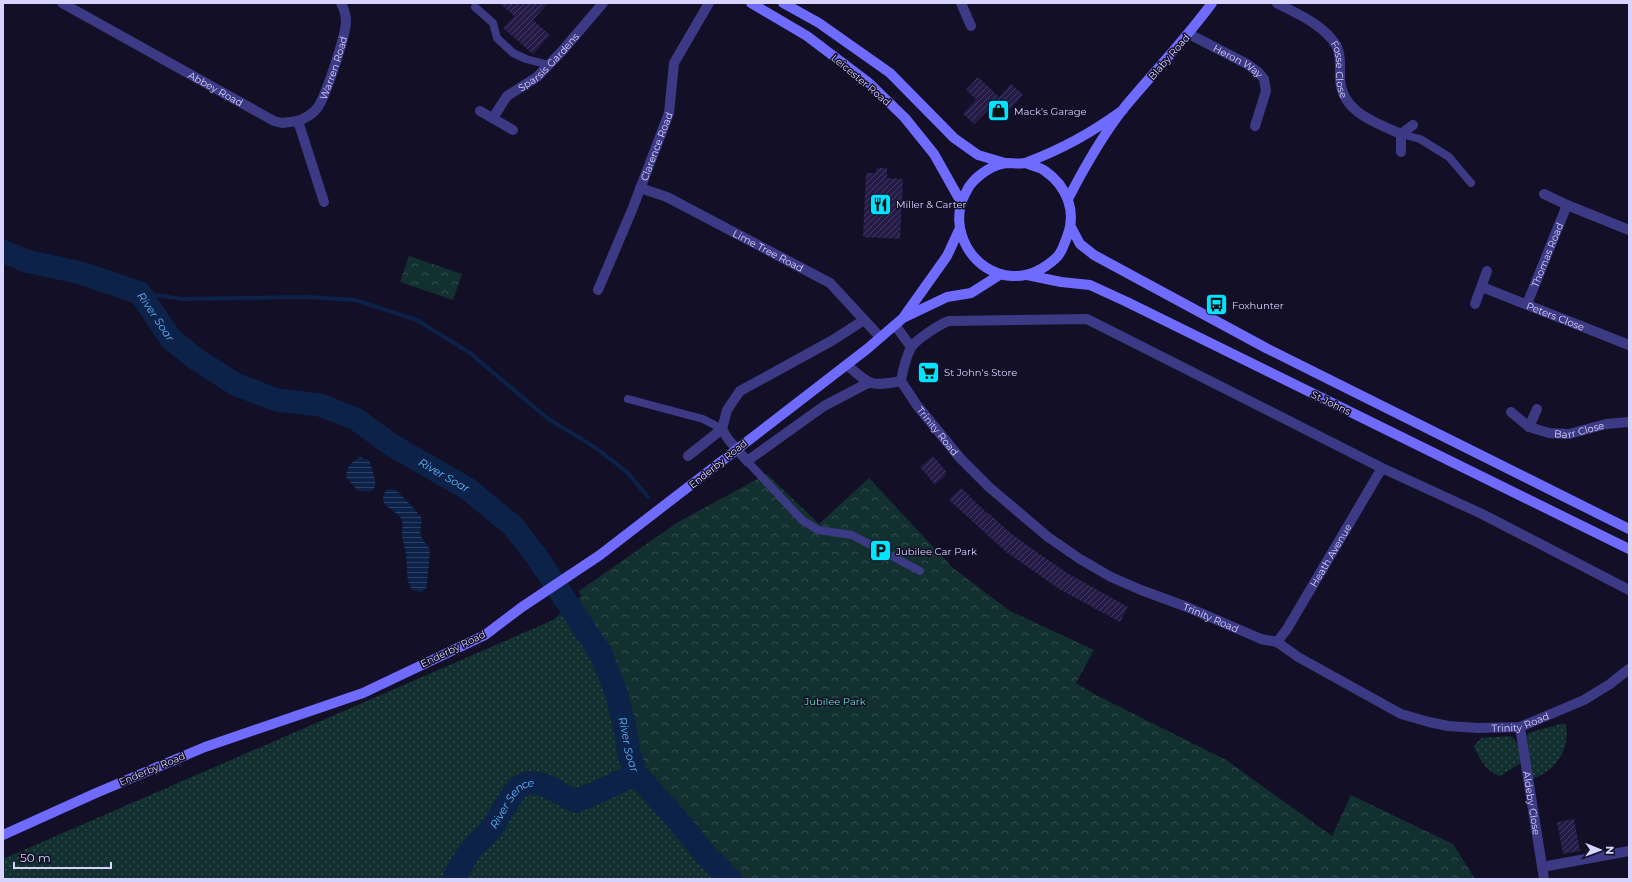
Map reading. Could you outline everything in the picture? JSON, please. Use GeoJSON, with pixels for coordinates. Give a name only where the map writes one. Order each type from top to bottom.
{"type":"FeatureCollection","features":[{"type":"Feature","properties":{"kind":"main road","name":"Leicester Road"},"geometry":{"type":"LineString","coordinates":[[751,3],[807,36],[869,84],[905,118],[934,154],[961,202]]}},
{"type":"Feature","properties":{"kind":"main road","name":"Leicester Road"},"geometry":{"type":"LineString","coordinates":[[783,3],[819,23],[890,73],[954,138],[978,155],[1004,163]]}},
{"type":"Feature","properties":{"kind":"main road","name":"Blaby Road"},"geometry":{"type":"LineString","coordinates":[[1068,199],[1082,172],[1123,110],[1189,34],[1212,3]]}},
{"type":"Feature","properties":{"kind":"main road","name":"Blaby Road"},"geometry":{"type":"LineString","coordinates":[[1025,163],[1074,142],[1095,130],[1123,110]]}},
{"type":"Feature","properties":{"kind":"main road"},"geometry":{"type":"LineString","coordinates":[[1004,163],[1025,163],[1044,170],[1060,184],[1068,199],[1071,212],[1071,227],[1059,255],[1045,267],[1027,275],[1013,276],[1001,274],[982,265],[968,250],[959,230],[958,215],[961,202],[970,184],[985,171],[1004,163]]}},
{"type":"Feature","properties":{"kind":"main road","name":"St Johns"},"geometry":{"type":"LineString","coordinates":[[1071,227],[1080,244],[1094,255],[1266,348],[1629,529]]}},
{"type":"Feature","properties":{"kind":"main road","name":"Enderby Road"},"geometry":{"type":"LineString","coordinates":[[3,835],[96,793],[205,747],[363,693],[485,635],[522,607],[600,555],[846,365],[899,321],[947,256],[959,230]]}},
{"type":"Feature","properties":{"kind":"main road","name":"Enderby Road"},"geometry":{"type":"LineString","coordinates":[[899,321],[947,298],[971,293],[1001,274]]}},
{"type":"Feature","properties":{"kind":"main road","name":"St Johns"},"geometry":{"type":"LineString","coordinates":[[1027,275],[1061,282],[1090,285],[1121,299],[1629,549]]}},
{"type":"Feature","properties":{"kind":"street","name":"Abbey Road"},"geometry":{"type":"LineString","coordinates":[[62,3],[274,121],[282,123],[298,121]]}},
{"type":"Feature","properties":{"kind":"street","name":"Warren Road"},"geometry":{"type":"LineString","coordinates":[[298,121],[306,118],[312,113],[323,97],[345,32],[346,20],[341,3]]}},
{"type":"Feature","properties":{"kind":"street","name":"Sparsis Gardens"},"geometry":{"type":"LineString","coordinates":[[493,118],[507,96],[537,77],[603,3]]}},
{"type":"Feature","properties":{"kind":"street","name":"Clarence Road"},"geometry":{"type":"LineString","coordinates":[[598,290],[669,113],[674,63],[709,3]]}},
{"type":"Feature","properties":{"kind":"street"},"geometry":{"type":"LineString","coordinates":[[961,3],[971,26]]}},
{"type":"Feature","properties":{"kind":"street","name":"Fosse Close"},"geometry":{"type":"LineString","coordinates":[[1277,3],[1323,28],[1337,46],[1340,62],[1340,88],[1348,102],[1362,116],[1401,134]]}},
{"type":"Feature","properties":{"kind":"street","name":"Heron Way"},"geometry":{"type":"LineString","coordinates":[[1189,34],[1247,64],[1258,72],[1264,79],[1266,90],[1255,126]]}},
{"type":"Feature","properties":{"kind":"street"},"geometry":{"type":"LineString","coordinates":[[480,111],[513,130]]}},
{"type":"Feature","properties":{"kind":"street"},"geometry":{"type":"LineString","coordinates":[[298,121],[324,202]]}},
{"type":"Feature","properties":{"kind":"street"},"geometry":{"type":"LineString","coordinates":[[1400,152],[1401,134],[1413,125]]}},
{"type":"Feature","properties":{"kind":"street","name":"Lime Tree Road"},"geometry":{"type":"LineString","coordinates":[[640,188],[667,197],[830,283],[880,337]]}},
{"type":"Feature","properties":{"kind":"street"},"geometry":{"type":"LineString","coordinates":[[1544,194],[1629,230]]}},
{"type":"Feature","properties":{"kind":"street","name":"Thomas Road"},"geometry":{"type":"LineString","coordinates":[[1528,304],[1567,205]]}},
{"type":"Feature","properties":{"kind":"street"},"geometry":{"type":"LineString","coordinates":[[1475,304],[1487,271]]}},
{"type":"Feature","properties":{"kind":"street","name":"Peters Close"},"geometry":{"type":"LineString","coordinates":[[1482,287],[1629,345]]}},
{"type":"Feature","properties":{"kind":"street"},"geometry":{"type":"LineString","coordinates":[[846,365],[868,383],[882,385],[901,381],[904,366],[911,347],[940,324],[949,321],[1087,319],[1382,468],[1482,514],[1629,590]]}},
{"type":"Feature","properties":{"kind":"street"},"geometry":{"type":"LineString","coordinates":[[688,456],[722,429],[727,410],[740,391],[833,340],[864,320]]}},
{"type":"Feature","properties":{"kind":"street"},"geometry":{"type":"LineString","coordinates":[[899,321],[911,347]]}},
{"type":"Feature","properties":{"kind":"street","name":"Trinity Road"},"geometry":{"type":"LineString","coordinates":[[901,381],[916,404],[960,458],[1020,514],[1067,550],[1111,577],[1187,607],[1261,639],[1277,642],[1298,657],[1401,714],[1448,726],[1478,728],[1520,727],[1584,700],[1610,684],[1629,669]]}},
{"type":"Feature","properties":{"kind":"street"},"geometry":{"type":"LineString","coordinates":[[722,429],[728,439],[747,461],[824,406],[868,383]]}},
{"type":"Feature","properties":{"kind":"street"},"geometry":{"type":"LineString","coordinates":[[1529,427],[1537,409]]}},
{"type":"Feature","properties":{"kind":"street","name":"Barr Close"},"geometry":{"type":"LineString","coordinates":[[1511,412],[1529,427],[1550,434],[1569,434],[1606,424],[1629,422]]}},
{"type":"Feature","properties":{"kind":"street","name":"Heath Avenue"},"geometry":{"type":"LineString","coordinates":[[1277,642],[1287,629],[1382,468]]}},
{"type":"Feature","properties":{"kind":"street","name":"Aldeby Close"},"geometry":{"type":"LineString","coordinates":[[1520,727],[1544,879]]}},
{"type":"Feature","properties":{"kind":"street"},"geometry":{"type":"LineString","coordinates":[[1542,867],[1629,851]]}},
{"type":"Feature","properties":{"kind":"lane"},"geometry":{"type":"LineString","coordinates":[[475,7],[494,23],[497,38],[513,53],[526,59],[549,65]]}},
{"type":"Feature","properties":{"kind":"lane"},"geometry":{"type":"LineString","coordinates":[[1401,134],[1420,139],[1449,157],[1471,183]]}},
{"type":"Feature","properties":{"kind":"lane"},"geometry":{"type":"LineString","coordinates":[[628,398],[703,419],[722,429]]}},
{"type":"Feature","properties":{"kind":"lane"},"geometry":{"type":"LineString","coordinates":[[747,461],[802,520],[818,530],[852,535],[920,571]]}},
{"type":"Feature","properties":{"kind":"green space"},"geometry":{"type":"Polygon","coordinates":[[[409,256],[462,274],[453,300],[400,282],[409,256]]]}},
{"type":"Feature","properties":{"kind":"green space","name":"Jubilee Park"},"geometry":{"type":"Polygon","coordinates":[[[767,474],[819,524],[869,478],[953,568],[1010,611],[1094,650],[1076,683],[1096,695],[1226,760],[1332,836],[1351,795],[1453,844],[1475,879],[730,879],[705,854],[679,822],[636,774],[629,753],[625,728],[616,692],[579,591],[678,522],[767,474]]]}},
{"type":"Feature","properties":{"kind":"green space"},"geometry":{"type":"Polygon","coordinates":[[[581,596],[616,692],[625,728],[629,753],[705,854],[730,879],[3,879],[3,859],[553,620],[581,596]]]}},
{"type":"Feature","properties":{"kind":"green space"},"geometry":{"type":"Polygon","coordinates":[[[1564,723],[1566,725],[1567,734],[1566,743],[1559,759],[1548,771],[1532,779],[1527,737],[1528,733],[1564,723]]]}},
{"type":"Feature","properties":{"kind":"green space"},"geometry":{"type":"Polygon","coordinates":[[[1510,736],[1516,741],[1521,763],[1500,776],[1487,768],[1474,746],[1481,738],[1510,736]]]}},
{"type":"Feature","properties":{"kind":"water"},"geometry":{"type":"Polygon","coordinates":[[[360,457],[369,460],[375,478],[374,488],[371,491],[366,492],[357,490],[346,477],[347,470],[350,465],[360,457]]]}},
{"type":"Feature","properties":{"kind":"water"},"geometry":{"type":"Polygon","coordinates":[[[387,489],[396,490],[421,517],[421,535],[430,551],[426,589],[421,592],[412,590],[408,582],[406,554],[402,536],[402,520],[400,516],[385,504],[383,500],[387,489]]]}},
{"type":"Feature","properties":{"kind":"building"},"geometry":{"type":"Polygon","coordinates":[[[499,3],[548,3],[533,20],[550,35],[533,54],[503,28],[514,16],[499,3]]]}},
{"type":"Feature","properties":{"kind":"building"},"geometry":{"type":"Polygon","coordinates":[[[978,77],[999,97],[1011,84],[1023,95],[1000,121],[988,110],[974,124],[963,114],[976,99],[966,90],[978,77]]]}},
{"type":"Feature","properties":{"kind":"building"},"geometry":{"type":"Polygon","coordinates":[[[876,168],[887,168],[887,178],[903,179],[900,239],[863,237],[866,173],[876,173],[876,168]]]}},
{"type":"Feature","properties":{"kind":"building"},"geometry":{"type":"Polygon","coordinates":[[[933,456],[946,471],[946,475],[935,485],[920,467],[933,456]]]}},
{"type":"Feature","properties":{"kind":"building"},"geometry":{"type":"Polygon","coordinates":[[[961,488],[1013,535],[1041,555],[1069,574],[1128,607],[1120,622],[1059,589],[1005,551],[949,500],[961,488]]]}},
{"type":"Feature","properties":{"kind":"building"},"geometry":{"type":"Polygon","coordinates":[[[1574,819],[1580,851],[1563,854],[1557,822],[1574,819]]]}},
{"type":"Feature","properties":{"kind":"waterway","name":"River Soar"},"geometry":{"type":"LineString","coordinates":[[3,251],[26,261],[81,273],[140,293],[171,339],[196,359],[237,385],[277,400],[320,405],[356,419],[390,444],[468,489],[513,526],[537,557],[601,654],[616,692],[625,728],[629,753],[636,774],[679,822],[705,854],[730,879]]}},
{"type":"Feature","properties":{"kind":"waterway"},"geometry":{"type":"LineString","coordinates":[[140,293],[183,299],[308,297],[355,300],[417,320],[470,353],[547,418],[596,448],[627,472],[648,497]]}},
{"type":"Feature","properties":{"kind":"waterway","name":"River Sence"},"geometry":{"type":"LineString","coordinates":[[454,879],[460,866],[475,845],[494,825],[510,798],[520,787],[525,784],[538,783],[545,785],[576,801],[636,774]]}},
{"type":"Feature","properties":{"kind":"place","name":"Mack's Garage"},"geometry":{"type":"Point","coordinates":[998,111]}},
{"type":"Feature","properties":{"kind":"place","name":"Miller & Carter"},"geometry":{"type":"Point","coordinates":[881,204]}},
{"type":"Feature","properties":{"kind":"place","name":"Foxhunter"},"geometry":{"type":"Point","coordinates":[1217,305]}},
{"type":"Feature","properties":{"kind":"place","name":"St John's Store"},"geometry":{"type":"Point","coordinates":[929,372]}},
{"type":"Feature","properties":{"kind":"place","name":"Jubilee Car Park"},"geometry":{"type":"Point","coordinates":[881,551]}}]}
